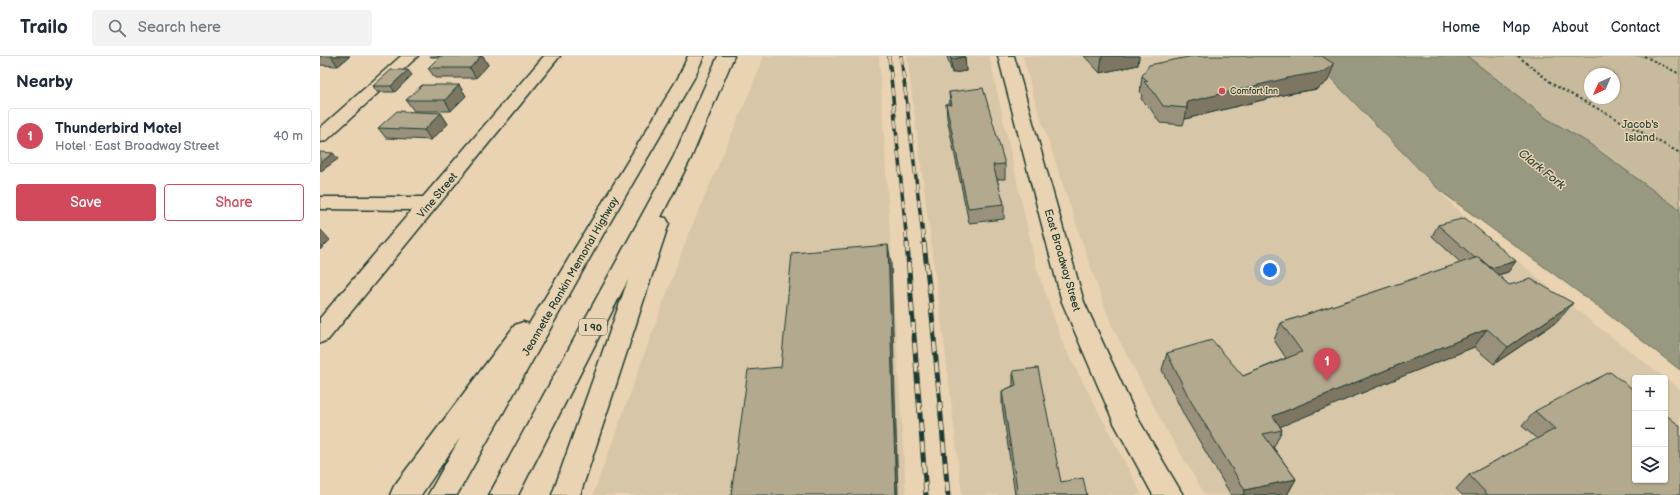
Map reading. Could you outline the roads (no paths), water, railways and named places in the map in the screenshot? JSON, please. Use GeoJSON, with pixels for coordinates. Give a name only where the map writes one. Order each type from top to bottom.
{"type":"FeatureCollection","features":[{"type":"Feature","properties":{"kind":"main road"},"geometry":{"type":"LineString","coordinates":[[320,137],[410,56]]}},
{"type":"Feature","properties":{"kind":"main road","name":"Vine Street"},"geometry":{"type":"LineString","coordinates":[[320,334],[552,56]]}},
{"type":"Feature","properties":{"kind":"main road","name":"Jeannette Rankin Memorial Highway"},"geometry":{"type":"LineString","coordinates":[[442,495],[595,231],[686,78],[696,56]]}},
{"type":"Feature","properties":{"kind":"main road","name":"I 90"},"geometry":{"type":"LineString","coordinates":[[503,495],[682,158],[726,56]]}},
{"type":"Feature","properties":{"kind":"main road","name":"East Broadway Street"},"geometry":{"type":"LineString","coordinates":[[1006,56],[1073,302],[1127,423],[1148,461],[1170,495]]}},
{"type":"Feature","properties":{"kind":"main road"},"geometry":{"type":"LineString","coordinates":[[566,495],[682,158]]}},
{"type":"Feature","properties":{"kind":"main road"},"geometry":{"type":"LineString","coordinates":[[320,203],[430,204]]}},
{"type":"Feature","properties":{"kind":"main road"},"geometry":{"type":"LineString","coordinates":[[404,495],[595,231]]}},
{"type":"Feature","properties":{"kind":"water","name":"Clark Fork"},"geometry":{"type":"Polygon","coordinates":[[[1309,56],[1467,56],[1546,118],[1587,142],[1680,210],[1680,370],[1592,302],[1439,190],[1309,56]]]}},
{"type":"Feature","properties":{"kind":"railway"},"geometry":{"type":"LineString","coordinates":[[889,56],[907,244]]}},
{"type":"Feature","properties":{"kind":"railway"},"geometry":{"type":"LineString","coordinates":[[901,56],[924,244]]}},
{"type":"Feature","properties":{"kind":"railway"},"geometry":{"type":"LineString","coordinates":[[907,243],[926,495]]}},
{"type":"Feature","properties":{"kind":"railway"},"geometry":{"type":"LineString","coordinates":[[924,243],[948,495]]}},
{"type":"Feature","properties":{"kind":"place","name":"Comfort Inn"},"geometry":{"type":"Point","coordinates":[1222,91]}},
{"type":"Feature","properties":{"kind":"place","name":"Thunderbird Motel"},"geometry":{"type":"Point","coordinates":[1327,381]}},
{"type":"Feature","properties":{"kind":"park label","name":"Jacob's Island"},"geometry":{"type":"Point","coordinates":[1640,130]}}]}
